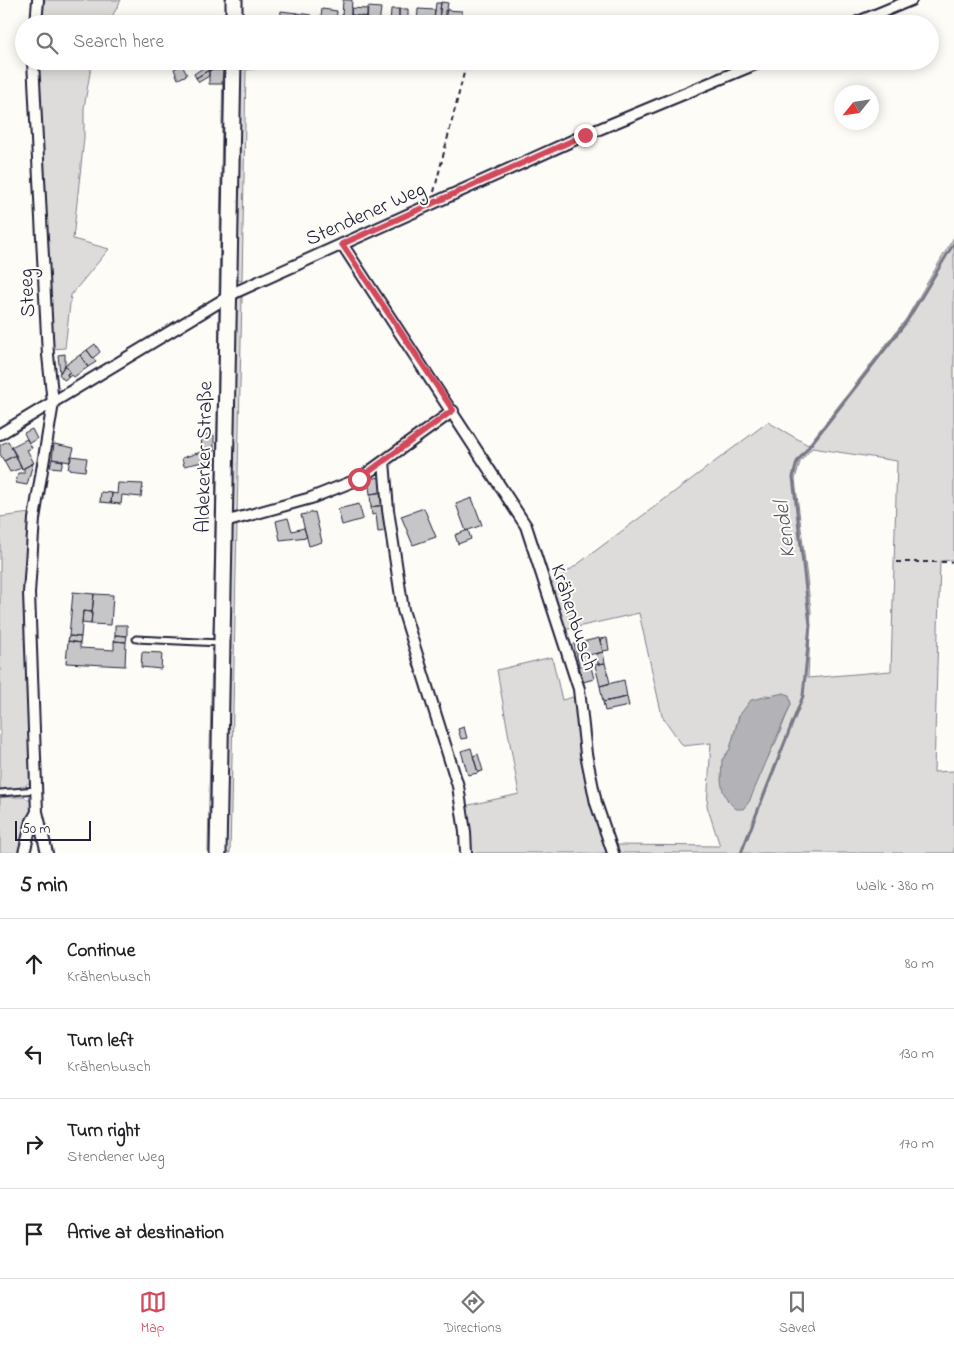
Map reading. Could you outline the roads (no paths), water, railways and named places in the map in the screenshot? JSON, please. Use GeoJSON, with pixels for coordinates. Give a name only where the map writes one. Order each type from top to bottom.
{"type":"FeatureCollection","features":[{"type":"Feature","properties":{"kind":"street"},"geometry":{"type":"LineString","coordinates":[[37,15],[38,0]]}},
{"type":"Feature","properties":{"kind":"street"},"geometry":{"type":"LineString","coordinates":[[234,0],[234,15]]}},
{"type":"Feature","properties":{"kind":"street"},"geometry":{"type":"LineString","coordinates":[[875,15],[911,0]]}},
{"type":"Feature","properties":{"kind":"street","name":"Steeg"},"geometry":{"type":"LineString","coordinates":[[33,70],[48,355],[53,403],[34,519],[29,593],[36,790],[38,812],[47,853]]}},
{"type":"Feature","properties":{"kind":"street","name":"Aldekerker Straße"},"geometry":{"type":"LineString","coordinates":[[218,853],[223,643],[227,296],[233,70]]}},
{"type":"Feature","properties":{"kind":"street","name":"Stendener Weg"},"geometry":{"type":"LineString","coordinates":[[0,434],[227,296],[585,135],[741,70]]}},
{"type":"Feature","properties":{"kind":"street","name":"Krähenbusch"},"geometry":{"type":"LineString","coordinates":[[342,244],[453,410],[526,526],[579,689],[586,754],[596,803],[613,853]]}},
{"type":"Feature","properties":{"kind":"street"},"geometry":{"type":"LineString","coordinates":[[223,518],[232,520],[311,498],[359,479],[453,410]]}},
{"type":"Feature","properties":{"kind":"street"},"geometry":{"type":"LineString","coordinates":[[384,461],[388,510],[402,610],[458,786],[466,853]]}},
{"type":"Feature","properties":{"kind":"street"},"geometry":{"type":"LineString","coordinates":[[24,853],[32,821],[38,812]]}},
{"type":"Feature","properties":{"kind":"lane"},"geometry":{"type":"LineString","coordinates":[[136,639],[223,643]]}},
{"type":"Feature","properties":{"kind":"lane"},"geometry":{"type":"LineString","coordinates":[[0,793],[36,790]]}},
{"type":"Feature","properties":{"kind":"waterway","name":"Kendel"},"geometry":{"type":"LineString","coordinates":[[741,853],[803,696],[810,625],[793,477],[797,462],[907,321],[954,243]]}}]}
